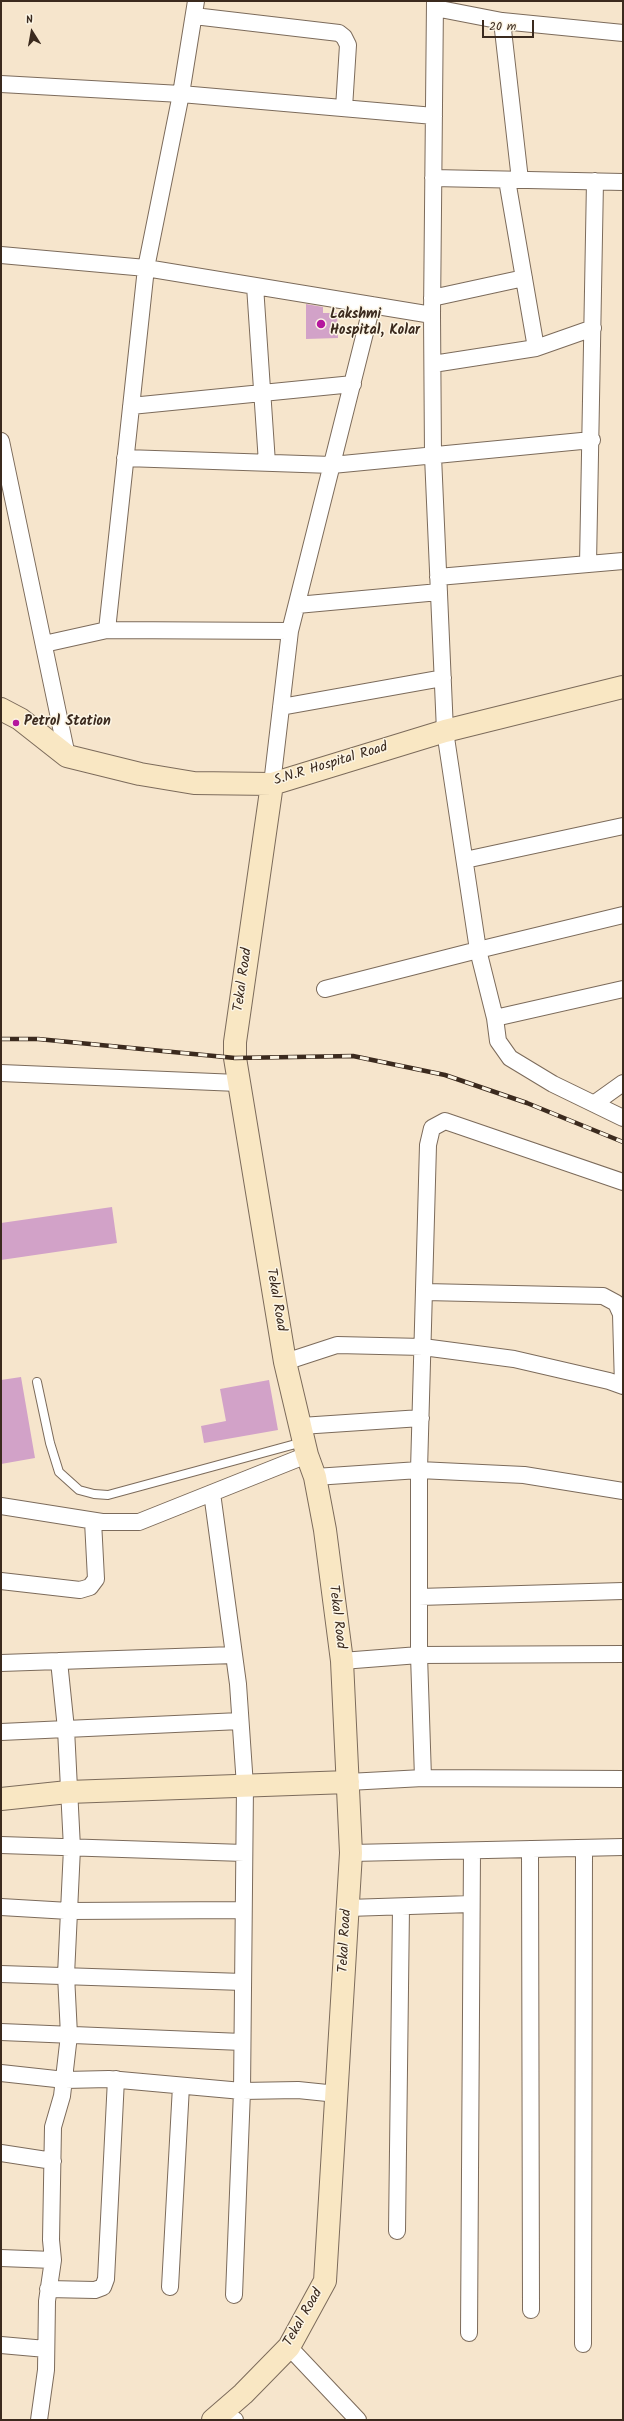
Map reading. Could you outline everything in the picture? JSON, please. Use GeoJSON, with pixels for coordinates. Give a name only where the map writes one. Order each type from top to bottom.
{"type":"FeatureCollection","features":[{"type":"Feature","properties":{"kind":"main road","name":"S.N.R Hospital Road"},"geometry":{"type":"LineString","coordinates":[[1,709],[20,719],[67,756],[140,774],[194,783],[272,784],[445,731],[623,687]]}},
{"type":"Feature","properties":{"kind":"main road","name":"Tekal Road"},"geometry":{"type":"LineString","coordinates":[[221,2420],[243,2394],[289,2347],[326,2282],[351,1853],[342,1661],[325,1530],[315,1477],[304,1441],[286,1362],[238,1083],[235,1042],[272,784]]}},
{"type":"Feature","properties":{"kind":"main road"},"geometry":{"type":"LineString","coordinates":[[1,1799],[68,1792],[348,1782]]}},
{"type":"Feature","properties":{"kind":"street"},"geometry":{"type":"LineString","coordinates":[[623,32],[502,21],[435,4],[432,298],[433,456],[445,731],[478,950],[495,1018],[498,1041],[510,1058],[553,1084],[595,1103],[623,1118]]}},
{"type":"Feature","properties":{"kind":"street"},"geometry":{"type":"LineString","coordinates":[[107,630],[146,268],[181,94],[195,8],[339,33],[344,37],[348,45],[344,108]]}},
{"type":"Feature","properties":{"kind":"street"},"geometry":{"type":"LineString","coordinates":[[502,21],[514,180],[524,278],[536,348]]}},
{"type":"Feature","properties":{"kind":"street"},"geometry":{"type":"LineString","coordinates":[[1,84],[181,94],[434,116]]}},
{"type":"Feature","properties":{"kind":"street"},"geometry":{"type":"LineString","coordinates":[[433,178],[623,182]]}},
{"type":"Feature","properties":{"kind":"street"},"geometry":{"type":"LineString","coordinates":[[588,564],[592,440],[595,182]]}},
{"type":"Feature","properties":{"kind":"street"},"geometry":{"type":"LineString","coordinates":[[1,255],[146,268],[432,315]]}},
{"type":"Feature","properties":{"kind":"street"},"geometry":{"type":"LineString","coordinates":[[432,298],[524,278]]}},
{"type":"Feature","properties":{"kind":"street"},"geometry":{"type":"LineString","coordinates":[[256,286],[261,393],[267,463]]}},
{"type":"Feature","properties":{"kind":"street"},"geometry":{"type":"LineString","coordinates":[[272,784],[290,631],[372,305]]}},
{"type":"Feature","properties":{"kind":"street"},"geometry":{"type":"LineString","coordinates":[[433,364],[536,348],[593,328]]}},
{"type":"Feature","properties":{"kind":"street"},"geometry":{"type":"LineString","coordinates":[[131,406],[353,384]]}},
{"type":"Feature","properties":{"kind":"street"},"geometry":{"type":"LineString","coordinates":[[126,458],[332,465],[592,440]]}},
{"type":"Feature","properties":{"kind":"street"},"geometry":{"type":"LineString","coordinates":[[1,441],[67,756]]}},
{"type":"Feature","properties":{"kind":"street"},"geometry":{"type":"LineString","coordinates":[[297,605],[439,584],[588,564],[623,561]]}},
{"type":"Feature","properties":{"kind":"street"},"geometry":{"type":"LineString","coordinates":[[44,644],[107,630],[290,631]]}},
{"type":"Feature","properties":{"kind":"street"},"geometry":{"type":"LineString","coordinates":[[281,707],[443,678]]}},
{"type":"Feature","properties":{"kind":"street"},"geometry":{"type":"LineString","coordinates":[[465,860],[623,826]]}},
{"type":"Feature","properties":{"kind":"street"},"geometry":{"type":"LineString","coordinates":[[325,989],[623,915]]}},
{"type":"Feature","properties":{"kind":"street"},"geometry":{"type":"LineString","coordinates":[[495,1018],[623,989]]}},
{"type":"Feature","properties":{"kind":"street"},"geometry":{"type":"LineString","coordinates":[[1,1073],[238,1083]]}},
{"type":"Feature","properties":{"kind":"street"},"geometry":{"type":"LineString","coordinates":[[595,1103],[623,1083]]}},
{"type":"Feature","properties":{"kind":"street"},"geometry":{"type":"LineString","coordinates":[[423,1778],[419,1655],[419,1470],[428,1145],[432,1128],[445,1121],[623,1182]]}},
{"type":"Feature","properties":{"kind":"street"},"geometry":{"type":"LineString","coordinates":[[286,1362],[337,1345],[423,1347],[514,1359],[609,1381],[623,1386],[620,1297],[425,1292]]}},
{"type":"Feature","properties":{"kind":"street"},"geometry":{"type":"LineString","coordinates":[[1,1506],[93,1521],[139,1522],[212,1493],[304,1441],[421,1418]]}},
{"type":"Feature","properties":{"kind":"street"},"geometry":{"type":"LineString","coordinates":[[315,1477],[419,1470],[524,1475],[623,1491]]}},
{"type":"Feature","properties":{"kind":"street"},"geometry":{"type":"LineString","coordinates":[[212,1493],[234,1655],[244,1786],[242,2091],[234,2295]]}},
{"type":"Feature","properties":{"kind":"street"},"geometry":{"type":"LineString","coordinates":[[1,1581],[80,1590],[90,1587],[96,1579],[93,1521]]}},
{"type":"Feature","properties":{"kind":"street"},"geometry":{"type":"LineString","coordinates":[[419,1597],[623,1591]]}},
{"type":"Feature","properties":{"kind":"street"},"geometry":{"type":"LineString","coordinates":[[342,1661],[419,1655],[623,1654]]}},
{"type":"Feature","properties":{"kind":"street"},"geometry":{"type":"LineString","coordinates":[[1,1663],[234,1655]]}},
{"type":"Feature","properties":{"kind":"street"},"geometry":{"type":"LineString","coordinates":[[39,2420],[46,2370],[48,2289],[52,2260],[53,2127],[65,2080],[70,2035],[66,1975],[72,1848],[66,1729],[59,1660]]}},
{"type":"Feature","properties":{"kind":"street"},"geometry":{"type":"LineString","coordinates":[[1,1732],[240,1721]]}},
{"type":"Feature","properties":{"kind":"street"},"geometry":{"type":"LineString","coordinates":[[348,1782],[423,1778],[623,1779]]}},
{"type":"Feature","properties":{"kind":"street"},"geometry":{"type":"LineString","coordinates":[[1,1845],[244,1853]]}},
{"type":"Feature","properties":{"kind":"street"},"geometry":{"type":"LineString","coordinates":[[351,1853],[623,1847]]}},
{"type":"Feature","properties":{"kind":"street"},"geometry":{"type":"LineString","coordinates":[[583,2344],[584,1848]]}},
{"type":"Feature","properties":{"kind":"street"},"geometry":{"type":"LineString","coordinates":[[530,1850],[531,2310]]}},
{"type":"Feature","properties":{"kind":"street"},"geometry":{"type":"LineString","coordinates":[[469,2334],[472,1851]]}},
{"type":"Feature","properties":{"kind":"street"},"geometry":{"type":"LineString","coordinates":[[348,1908],[472,1904]]}},
{"type":"Feature","properties":{"kind":"street"},"geometry":{"type":"LineString","coordinates":[[397,2231],[401,1906]]}},
{"type":"Feature","properties":{"kind":"street"},"geometry":{"type":"LineString","coordinates":[[1,1907],[69,1911],[243,1910]]}},
{"type":"Feature","properties":{"kind":"street"},"geometry":{"type":"LineString","coordinates":[[1,1974],[243,1982]]}},
{"type":"Feature","properties":{"kind":"street"},"geometry":{"type":"LineString","coordinates":[[1,2032],[242,2042]]}},
{"type":"Feature","properties":{"kind":"street"},"geometry":{"type":"LineString","coordinates":[[1,2073],[65,2080],[116,2079],[242,2091],[298,2090],[338,2094]]}},
{"type":"Feature","properties":{"kind":"street"},"geometry":{"type":"LineString","coordinates":[[48,2289],[95,2290],[103,2287],[106,2279],[116,2079]]}},
{"type":"Feature","properties":{"kind":"street"},"geometry":{"type":"LineString","coordinates":[[170,2287],[181,2086]]}},
{"type":"Feature","properties":{"kind":"street"},"geometry":{"type":"LineString","coordinates":[[1,2154],[53,2161]]}},
{"type":"Feature","properties":{"kind":"street"},"geometry":{"type":"LineString","coordinates":[[1,2258],[52,2260]]}},
{"type":"Feature","properties":{"kind":"street"},"geometry":{"type":"LineString","coordinates":[[1,2345],[46,2349]]}},
{"type":"Feature","properties":{"kind":"street"},"geometry":{"type":"LineString","coordinates":[[289,2347],[358,2420]]}},
{"type":"Feature","properties":{"kind":"lane"},"geometry":{"type":"LineString","coordinates":[[37,1382],[59,1472],[79,1490],[94,1494],[108,1495],[304,1441]]}},
{"type":"Feature","properties":{"kind":"building"},"geometry":{"type":"Polygon","coordinates":[[[306,304],[323,307],[323,313],[337,313],[338,338],[306,339],[306,304]]]}},
{"type":"Feature","properties":{"kind":"building"},"geometry":{"type":"Polygon","coordinates":[[[112,1207],[117,1243],[1,1260],[1,1223],[112,1207]]]}},
{"type":"Feature","properties":{"kind":"building"},"geometry":{"type":"Polygon","coordinates":[[[21,1377],[35,1458],[1,1464],[1,1380],[21,1377]]]}},
{"type":"Feature","properties":{"kind":"building"},"geometry":{"type":"Polygon","coordinates":[[[269,1380],[278,1430],[204,1443],[201,1426],[226,1421],[220,1389],[269,1380]]]}},
{"type":"Feature","properties":{"kind":"railway"},"geometry":{"type":"LineString","coordinates":[[1,1039],[38,1039],[235,1058],[353,1056],[445,1075],[527,1103],[623,1142]]}},
{"type":"Feature","properties":{"kind":"place","name":"Lakshmi Hospital, Kolar"},"geometry":{"type":"Point","coordinates":[321,324]}},
{"type":"Feature","properties":{"kind":"place","name":"Petrol Station"},"geometry":{"type":"Point","coordinates":[16,723]}}]}
